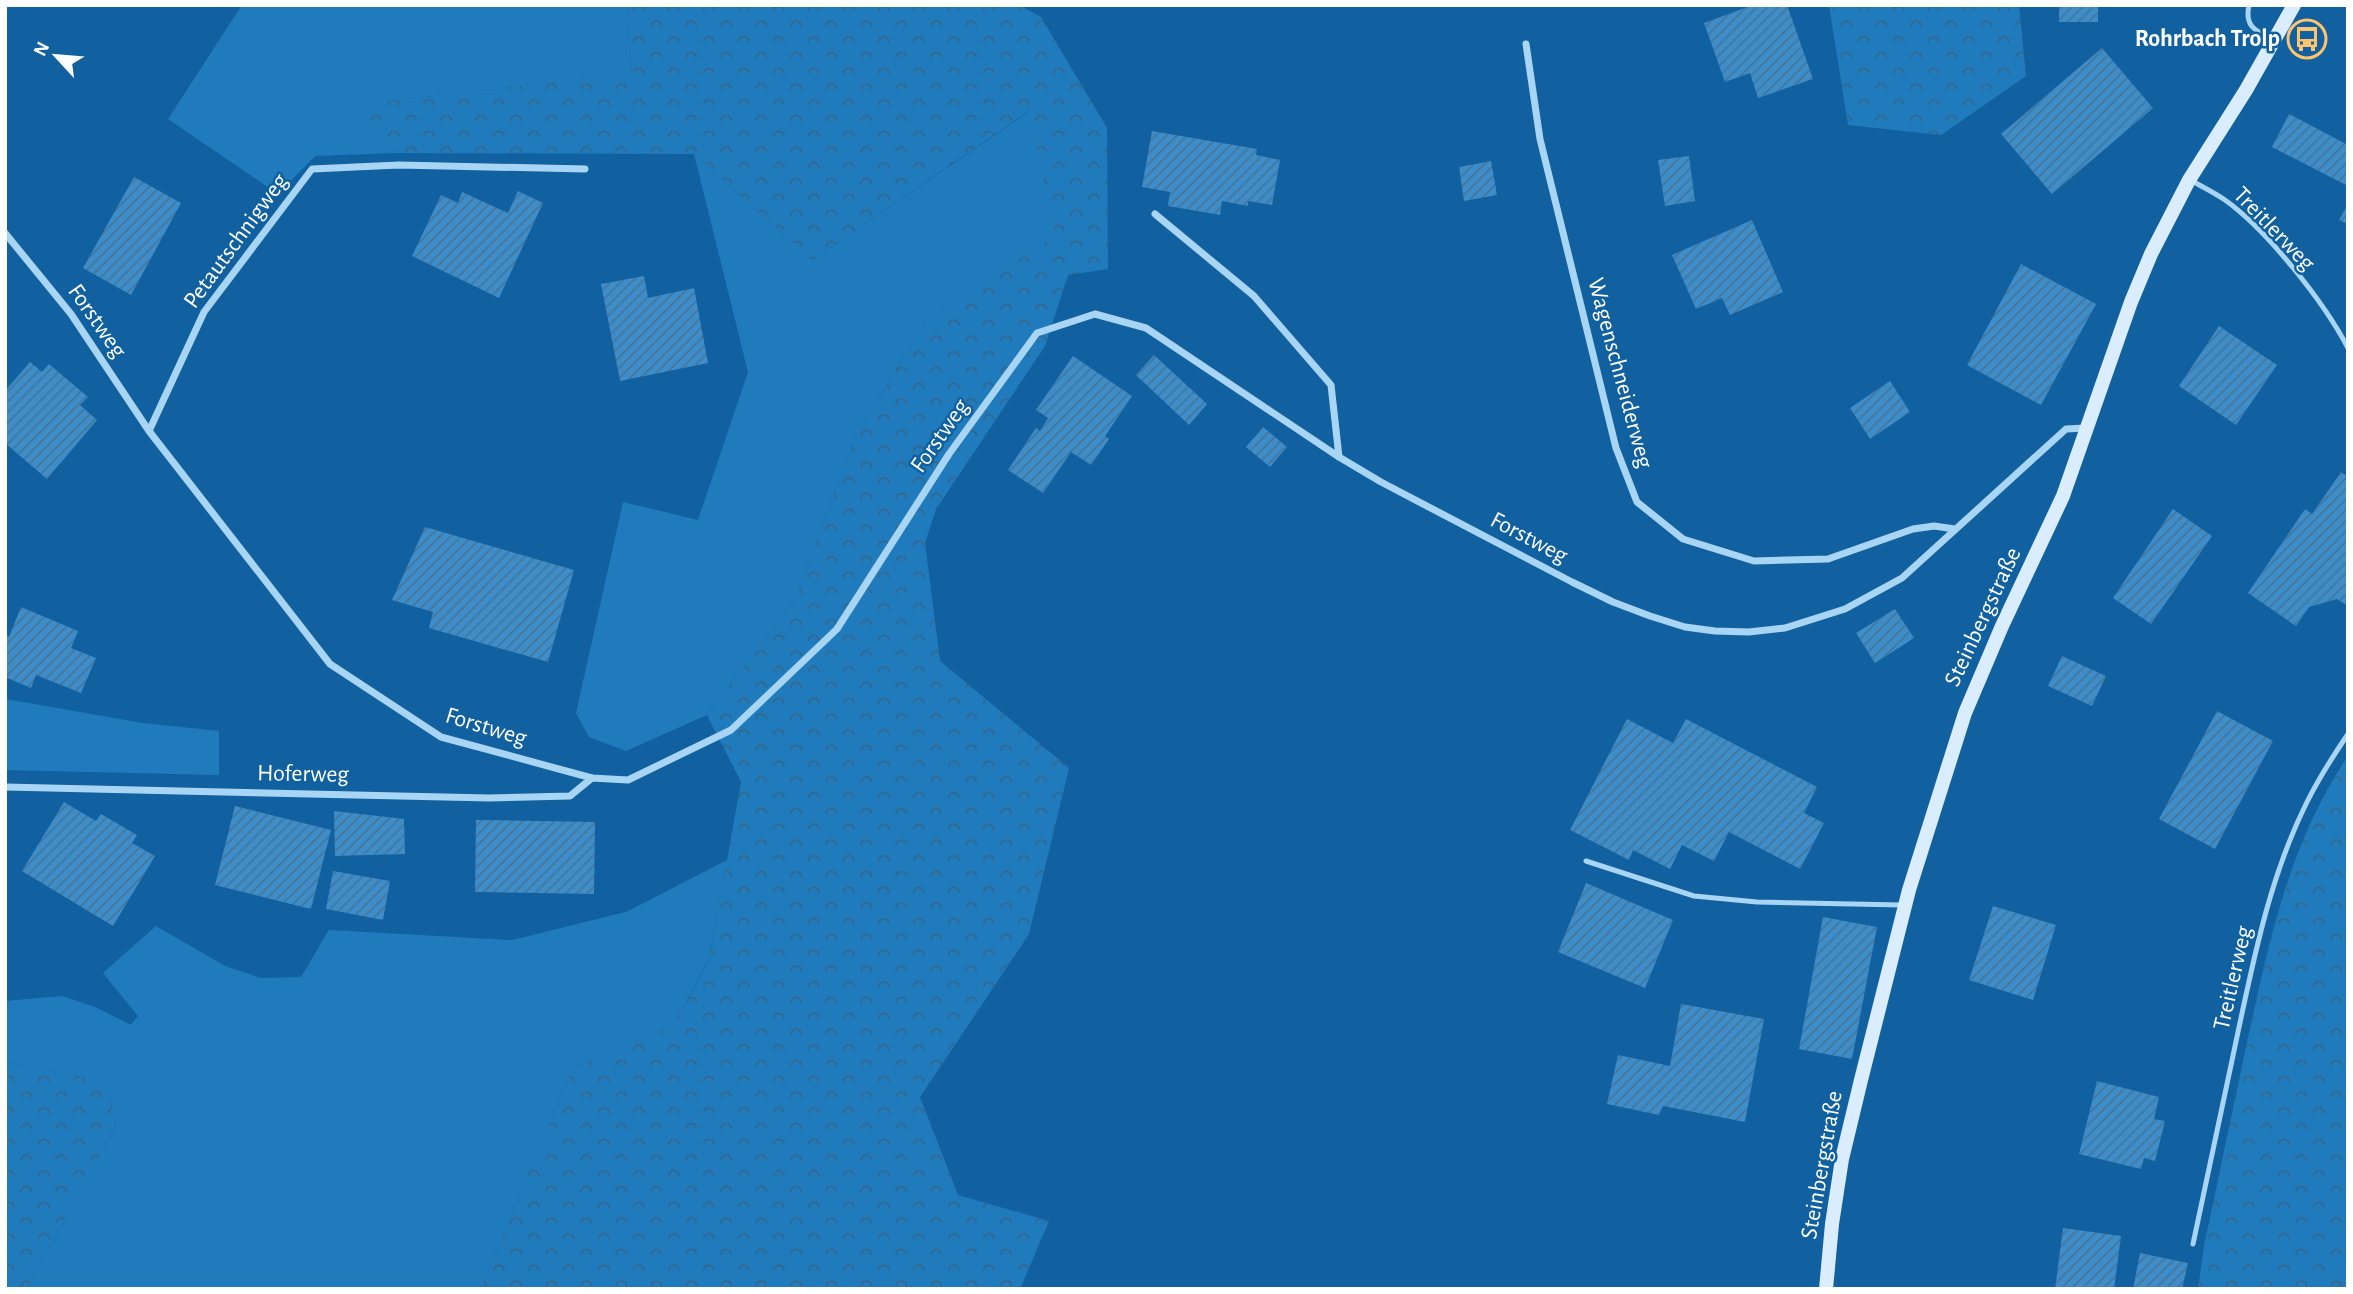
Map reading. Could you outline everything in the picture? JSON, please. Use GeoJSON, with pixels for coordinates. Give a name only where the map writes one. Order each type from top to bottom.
{"type":"FeatureCollection","features":[{"type":"Feature","properties":{"kind":"main road","name":"Steinbergstraße"},"geometry":{"type":"LineString","coordinates":[[1826,1289],[1842,1159],[1906,905],[1965,713],[2063,496],[2131,302],[2151,254],[2189,180],[2294,5]]}},
{"type":"Feature","properties":{"kind":"street","name":"Wagenschneiderweg"},"geometry":{"type":"LineString","coordinates":[[1526,44],[1540,139],[1616,448],[1637,502],[1683,539],[1754,561],[1828,559],[1913,529],[1934,526],[1955,529]]}},
{"type":"Feature","properties":{"kind":"street","name":"Petautschnigweg"},"geometry":{"type":"LineString","coordinates":[[149,431],[204,312],[312,169],[399,165],[585,169]]}},
{"type":"Feature","properties":{"kind":"street"},"geometry":{"type":"LineString","coordinates":[[1155,214],[1254,296],[1331,385],[1339,457]]}},
{"type":"Feature","properties":{"kind":"street","name":"Forstweg"},"geometry":{"type":"LineString","coordinates":[[5,233],[71,314],[149,431],[330,664],[440,737],[592,778],[628,780],[731,730],[837,629],[949,454],[1037,332],[1095,314],[1146,328],[1339,457],[1381,482],[1613,602],[1685,627],[1715,631],[1749,632],[1785,628],[1845,609],[1902,578],[2066,429],[2086,428]]}},
{"type":"Feature","properties":{"kind":"street","name":"Hoferweg"},"geometry":{"type":"LineString","coordinates":[[5,787],[489,798],[570,796],[592,778]]}},
{"type":"Feature","properties":{"kind":"lane"},"geometry":{"type":"LineString","coordinates":[[2249,5],[2247,17],[2250,26],[2274,41]]}},
{"type":"Feature","properties":{"kind":"lane","name":"Treitlerweg"},"geometry":{"type":"LineString","coordinates":[[2189,180],[2224,200],[2256,227],[2332,319],[2348,348]]}},
{"type":"Feature","properties":{"kind":"lane","name":"Treitlerweg"},"geometry":{"type":"LineString","coordinates":[[2193,1244],[2251,970],[2273,888],[2306,803],[2324,769],[2348,734]]}},
{"type":"Feature","properties":{"kind":"lane"},"geometry":{"type":"LineString","coordinates":[[1586,860],[1694,896],[1757,902],[1906,905]]}},
{"type":"Feature","properties":{"kind":"green space"},"geometry":{"type":"Polygon","coordinates":[[[242,5],[627,5],[631,74],[389,101],[368,122],[397,153],[315,156],[278,194],[168,119],[242,5]]]}},
{"type":"Feature","properties":{"kind":"green space"},"geometry":{"type":"Polygon","coordinates":[[[627,5],[1019,5],[1041,17],[1107,128],[1108,269],[1068,275],[1045,346],[936,509],[925,543],[940,661],[1069,768],[1029,934],[920,1097],[958,1195],[1049,1221],[1020,1289],[481,1289],[572,1069],[673,1026],[709,960],[741,782],[707,715],[794,602],[856,436],[929,316],[1056,236],[1029,111],[812,260],[694,154],[397,153],[367,122],[389,101],[631,74],[627,5]]]}},
{"type":"Feature","properties":{"kind":"green space"},"geometry":{"type":"Polygon","coordinates":[[[1829,5],[2019,5],[2026,76],[1941,135],[1848,125],[1829,5]]]}},
{"type":"Feature","properties":{"kind":"green space"},"geometry":{"type":"Polygon","coordinates":[[[1030,111],[1057,236],[929,316],[856,436],[794,602],[707,715],[626,751],[589,737],[576,713],[623,502],[698,520],[748,372],[694,154],[812,260],[1030,111]]]}},
{"type":"Feature","properties":{"kind":"green space"},"geometry":{"type":"Polygon","coordinates":[[[5,699],[143,723],[219,731],[219,775],[5,770],[5,699]]]}},
{"type":"Feature","properties":{"kind":"green space"},"geometry":{"type":"Polygon","coordinates":[[[2348,756],[2348,1289],[2198,1289],[2204,1246],[2272,933],[2310,824],[2348,756]]]}},
{"type":"Feature","properties":{"kind":"green space"},"geometry":{"type":"Polygon","coordinates":[[[727,860],[709,959],[673,1026],[572,1069],[481,1289],[27,1289],[116,1125],[106,1082],[5,1062],[5,1001],[62,996],[95,1007],[131,1025],[138,1016],[103,973],[156,926],[225,966],[261,978],[301,977],[329,930],[512,940],[626,912],[727,860]]]}},
{"type":"Feature","properties":{"kind":"green space"},"geometry":{"type":"Polygon","coordinates":[[[5,1062],[106,1082],[116,1125],[27,1289],[5,1289],[5,1062]]]}},
{"type":"Feature","properties":{"kind":"building"},"geometry":{"type":"Polygon","coordinates":[[[1753,5],[1787,5],[1813,79],[1758,98],[1750,73],[1725,82],[1704,23],[1753,5]]]}},
{"type":"Feature","properties":{"kind":"building"},"geometry":{"type":"Polygon","coordinates":[[[2059,5],[2098,5],[2098,22],[2059,22],[2059,5]]]}},
{"type":"Feature","properties":{"kind":"building"},"geometry":{"type":"Polygon","coordinates":[[[2102,48],[2153,108],[2052,194],[2001,134],[2102,48]]]}},
{"type":"Feature","properties":{"kind":"building"},"geometry":{"type":"Polygon","coordinates":[[[2289,114],[2348,145],[2348,186],[2272,147],[2289,114]]]}},
{"type":"Feature","properties":{"kind":"building"},"geometry":{"type":"Polygon","coordinates":[[[1152,131],[1257,149],[1256,155],[1280,160],[1272,205],[1248,201],[1248,206],[1222,201],[1220,215],[1168,206],[1170,192],[1142,187],[1152,131]]]}},
{"type":"Feature","properties":{"kind":"building"},"geometry":{"type":"Polygon","coordinates":[[[1689,156],[1695,201],[1665,206],[1658,160],[1689,156]]]}},
{"type":"Feature","properties":{"kind":"building"},"geometry":{"type":"Polygon","coordinates":[[[1491,161],[1497,195],[1464,201],[1459,167],[1491,161]]]}},
{"type":"Feature","properties":{"kind":"building"},"geometry":{"type":"Polygon","coordinates":[[[134,177],[181,203],[131,295],[83,268],[134,177]]]}},
{"type":"Feature","properties":{"kind":"building"},"geometry":{"type":"Polygon","coordinates":[[[518,191],[543,203],[499,298],[412,256],[441,195],[458,203],[462,192],[508,213],[518,191]]]}},
{"type":"Feature","properties":{"kind":"building"},"geometry":{"type":"Polygon","coordinates":[[[2348,204],[2348,224],[2339,220],[2348,204]]]}},
{"type":"Feature","properties":{"kind":"building"},"geometry":{"type":"Polygon","coordinates":[[[1752,220],[1783,292],[1730,315],[1722,298],[1696,309],[1672,255],[1752,220]]]}},
{"type":"Feature","properties":{"kind":"building"},"geometry":{"type":"Polygon","coordinates":[[[2021,264],[2096,304],[2041,405],[1967,365],[2021,264]]]}},
{"type":"Feature","properties":{"kind":"building"},"geometry":{"type":"Polygon","coordinates":[[[644,276],[648,298],[694,288],[708,363],[620,381],[601,284],[644,276]]]}},
{"type":"Feature","properties":{"kind":"building"},"geometry":{"type":"Polygon","coordinates":[[[2219,326],[2277,365],[2236,425],[2179,386],[2219,326]]]}},
{"type":"Feature","properties":{"kind":"building"},"geometry":{"type":"Polygon","coordinates":[[[1154,355],[1207,404],[1189,425],[1136,375],[1154,355]]]}},
{"type":"Feature","properties":{"kind":"building"},"geometry":{"type":"Polygon","coordinates":[[[1073,356],[1132,396],[1105,436],[1109,439],[1091,465],[1071,452],[1043,493],[1008,470],[1036,428],[1040,431],[1048,418],[1036,410],[1073,356]]]}},
{"type":"Feature","properties":{"kind":"building"},"geometry":{"type":"Polygon","coordinates":[[[30,362],[42,372],[49,364],[88,397],[80,405],[97,420],[47,479],[5,443],[5,391],[30,362]]]}},
{"type":"Feature","properties":{"kind":"building"},"geometry":{"type":"Polygon","coordinates":[[[1890,381],[1910,412],[1870,439],[1850,408],[1890,381]]]}},
{"type":"Feature","properties":{"kind":"building"},"geometry":{"type":"Polygon","coordinates":[[[1263,427],[1287,447],[1270,467],[1246,447],[1263,427]]]}},
{"type":"Feature","properties":{"kind":"building"},"geometry":{"type":"Polygon","coordinates":[[[2341,472],[2348,477],[2348,606],[2337,599],[2309,607],[2296,626],[2248,593],[2305,509],[2312,514],[2341,472]]]}},
{"type":"Feature","properties":{"kind":"building"},"geometry":{"type":"Polygon","coordinates":[[[2173,509],[2212,536],[2151,624],[2113,598],[2173,509]]]}},
{"type":"Feature","properties":{"kind":"building"},"geometry":{"type":"Polygon","coordinates":[[[425,527],[574,570],[548,662],[429,628],[433,612],[392,600],[425,527]]]}},
{"type":"Feature","properties":{"kind":"building"},"geometry":{"type":"Polygon","coordinates":[[[21,607],[78,631],[71,648],[96,658],[81,693],[36,675],[31,688],[5,677],[5,635],[9,637],[21,607]]]}},
{"type":"Feature","properties":{"kind":"building"},"geometry":{"type":"Polygon","coordinates":[[[1895,609],[1914,638],[1875,663],[1856,633],[1895,609]]]}},
{"type":"Feature","properties":{"kind":"building"},"geometry":{"type":"Polygon","coordinates":[[[2062,656],[2106,676],[2092,706],[2048,686],[2062,656]]]}},
{"type":"Feature","properties":{"kind":"building"},"geometry":{"type":"Polygon","coordinates":[[[2217,711],[2273,741],[2215,849],[2159,819],[2217,711]]]}},
{"type":"Feature","properties":{"kind":"building"},"geometry":{"type":"Polygon","coordinates":[[[1627,719],[1673,743],[1686,719],[1817,787],[1804,813],[1824,823],[1800,869],[1729,832],[1714,861],[1682,845],[1670,869],[1633,850],[1629,860],[1570,830],[1627,719]]]}},
{"type":"Feature","properties":{"kind":"building"},"geometry":{"type":"Polygon","coordinates":[[[64,802],[96,821],[101,814],[137,835],[132,843],[155,856],[113,926],[22,871],[64,802]]]}},
{"type":"Feature","properties":{"kind":"building"},"geometry":{"type":"Polygon","coordinates":[[[235,806],[331,830],[311,909],[215,885],[235,806]]]}},
{"type":"Feature","properties":{"kind":"building"},"geometry":{"type":"Polygon","coordinates":[[[334,811],[404,819],[405,854],[335,856],[334,811]]]}},
{"type":"Feature","properties":{"kind":"building"},"geometry":{"type":"Polygon","coordinates":[[[476,820],[595,822],[594,894],[475,892],[476,820]]]}},
{"type":"Feature","properties":{"kind":"building"},"geometry":{"type":"Polygon","coordinates":[[[333,871],[390,881],[383,920],[326,909],[333,871]]]}},
{"type":"Feature","properties":{"kind":"building"},"geometry":{"type":"Polygon","coordinates":[[[1586,883],[1673,920],[1645,988],[1558,952],[1586,883]]]}},
{"type":"Feature","properties":{"kind":"building"},"geometry":{"type":"Polygon","coordinates":[[[1993,906],[2056,925],[2033,1000],[1969,980],[1993,906]]]}},
{"type":"Feature","properties":{"kind":"building"},"geometry":{"type":"Polygon","coordinates":[[[1823,917],[1877,927],[1852,1059],[1799,1049],[1823,917]]]}},
{"type":"Feature","properties":{"kind":"building"},"geometry":{"type":"Polygon","coordinates":[[[1681,1004],[1764,1019],[1745,1122],[1663,1106],[1659,1115],[1607,1104],[1618,1055],[1670,1066],[1681,1004]]]}},
{"type":"Feature","properties":{"kind":"building"},"geometry":{"type":"Polygon","coordinates":[[[2097,1081],[2159,1097],[2154,1119],[2165,1121],[2155,1161],[2144,1158],[2141,1169],[2079,1154],[2097,1081]]]}},
{"type":"Feature","properties":{"kind":"building"},"geometry":{"type":"Polygon","coordinates":[[[2063,1228],[2121,1236],[2114,1289],[2055,1289],[2063,1228]]]}},
{"type":"Feature","properties":{"kind":"building"},"geometry":{"type":"Polygon","coordinates":[[[2140,1253],[2188,1263],[2182,1289],[2133,1289],[2140,1253]]]}},
{"type":"Feature","properties":{"kind":"place","name":"Rohrbach Trolp"},"geometry":{"type":"Point","coordinates":[2307,39]}}]}
